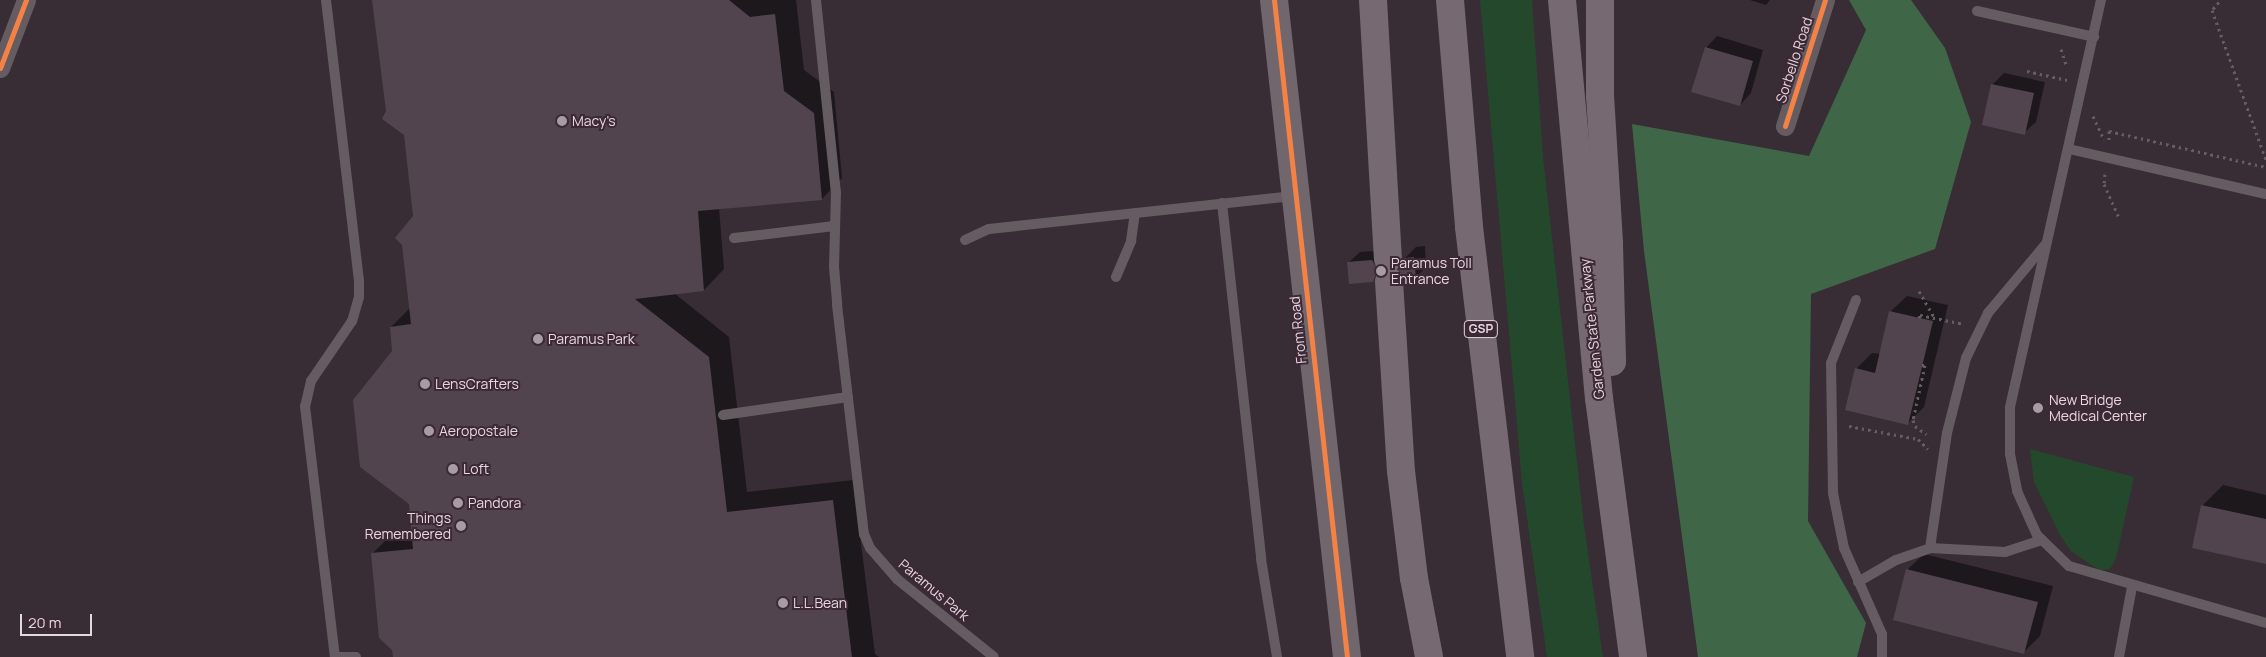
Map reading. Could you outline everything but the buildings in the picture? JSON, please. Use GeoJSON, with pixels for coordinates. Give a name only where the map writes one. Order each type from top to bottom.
{"type":"FeatureCollection","features":[{"type":"Feature","properties":{"kind":"highway"},"geometry":{"type":"LineString","coordinates":[[1373,0],[1401,472],[1414,578],[1429,657]]}},
{"type":"Feature","properties":{"kind":"highway","name":"GSP"},"geometry":{"type":"LineString","coordinates":[[1450,0],[1470,236],[1520,657]]}},
{"type":"Feature","properties":{"kind":"highway","name":"Garden State Parkway"},"geometry":{"type":"LineString","coordinates":[[1562,0],[1587,286],[1633,657]]}},
{"type":"Feature","properties":{"kind":"highway"},"geometry":{"type":"LineString","coordinates":[[1600,0],[1600,95],[1609,244],[1616,526]]}},
{"type":"Feature","properties":{"kind":"street"},"geometry":{"type":"LineString","coordinates":[[0,68],[26,0]]}},
{"type":"Feature","properties":{"kind":"street","name":"From Road"},"geometry":{"type":"LineString","coordinates":[[1274,0],[1346,657]]}},
{"type":"Feature","properties":{"kind":"street","name":"Sorbello Road"},"geometry":{"type":"LineString","coordinates":[[1785,126],[1825,0]]}},
{"type":"Feature","properties":{"kind":"lane"},"geometry":{"type":"LineString","coordinates":[[326,0],[359,280],[359,297],[352,321],[311,381],[305,406],[335,657],[356,657]]}},
{"type":"Feature","properties":{"kind":"lane","name":"Paramus Park"},"geometry":{"type":"LineString","coordinates":[[816,0],[836,192],[834,267],[860,518],[870,548],[897,579],[994,657]]}},
{"type":"Feature","properties":{"kind":"lane"},"geometry":{"type":"LineString","coordinates":[[2101,0],[2010,408],[2010,454],[2017,491],[2042,540],[2068,566],[2132,587],[2266,623]]}},
{"type":"Feature","properties":{"kind":"lane"},"geometry":{"type":"LineString","coordinates":[[1977,10],[2094,37]]}},
{"type":"Feature","properties":{"kind":"lane"},"geometry":{"type":"LineString","coordinates":[[2069,149],[2266,194]]}},
{"type":"Feature","properties":{"kind":"lane"},"geometry":{"type":"LineString","coordinates":[[965,240],[989,229],[1295,196]]}},
{"type":"Feature","properties":{"kind":"lane"},"geometry":{"type":"LineString","coordinates":[[1222,203],[1262,559],[1277,657]]}},
{"type":"Feature","properties":{"kind":"lane"},"geometry":{"type":"LineString","coordinates":[[1116,277],[1131,241],[1135,213]]}},
{"type":"Feature","properties":{"kind":"lane"},"geometry":{"type":"LineString","coordinates":[[734,238],[834,226]]}},
{"type":"Feature","properties":{"kind":"lane"},"geometry":{"type":"LineString","coordinates":[[1930,548],[1948,433],[1966,358],[1988,313],[2024,274],[2049,240]]}},
{"type":"Feature","properties":{"kind":"lane"},"geometry":{"type":"LineString","coordinates":[[1856,300],[1831,363],[1833,493],[1844,548],[1882,634],[1882,657]]}},
{"type":"Feature","properties":{"kind":"lane"},"geometry":{"type":"LineString","coordinates":[[723,414],[848,397]]}},
{"type":"Feature","properties":{"kind":"lane"},"geometry":{"type":"LineString","coordinates":[[1858,582],[1896,560],[1930,548],[1958,547],[2006,552],[2042,540]]}},
{"type":"Feature","properties":{"kind":"lane"},"geometry":{"type":"LineString","coordinates":[[2119,657],[2132,587]]}},
{"type":"Feature","properties":{"kind":"path"},"geometry":{"type":"LineString","coordinates":[[2219,2],[2212,10],[2266,160]]}},
{"type":"Feature","properties":{"kind":"path"},"geometry":{"type":"LineString","coordinates":[[2060,49],[2068,69],[2066,80]]}},
{"type":"Feature","properties":{"kind":"path"},"geometry":{"type":"LineString","coordinates":[[1919,291],[1934,318]]}},
{"type":"Feature","properties":{"kind":"path"},"geometry":{"type":"LineString","coordinates":[[1919,318],[1920,315],[1969,325]]}},
{"type":"Feature","properties":{"kind":"path"},"geometry":{"type":"LineString","coordinates":[[1911,438],[1926,434],[1915,426],[1914,420],[1925,365],[1922,365]]}},
{"type":"Feature","properties":{"kind":"path"},"geometry":{"type":"LineString","coordinates":[[1839,424],[1921,441],[1929,452]]}},
{"type":"Feature","properties":{"kind":"green space"},"geometry":{"type":"Polygon","coordinates":[[[1480,0],[1532,0],[1543,156],[1584,525],[1603,657],[1547,657],[1522,483],[1480,0]]]}},
{"type":"Feature","properties":{"kind":"green space"},"geometry":{"type":"Polygon","coordinates":[[[1849,0],[1911,0],[1945,48],[1971,122],[1935,249],[1811,294],[1808,521],[1866,623],[1857,657],[1698,657],[1644,251],[1632,124],[1809,156],[1866,30],[1849,0]]]}},
{"type":"Feature","properties":{"kind":"green space"},"geometry":{"type":"Polygon","coordinates":[[[2030,449],[2134,477],[2116,559],[2110,569],[2100,570],[2088,563],[2071,551],[2060,535],[2034,482],[2030,449]]]}},
{"type":"Feature","properties":{"kind":"cycle path"},"geometry":{"type":"LineString","coordinates":[[0,68],[26,0]]}},
{"type":"Feature","properties":{"kind":"cycle path"},"geometry":{"type":"LineString","coordinates":[[1274,0],[1347,657]]}},
{"type":"Feature","properties":{"kind":"cycle path"},"geometry":{"type":"LineString","coordinates":[[1785,126],[1825,0]]}},
{"type":"Feature","properties":{"kind":"place","name":"Macy's"},"geometry":{"type":"Point","coordinates":[562,121]}},
{"type":"Feature","properties":{"kind":"place","name":"Paramus Toll Entrance"},"geometry":{"type":"Point","coordinates":[1381,271]}},
{"type":"Feature","properties":{"kind":"place","name":"Paramus Park"},"geometry":{"type":"Point","coordinates":[538,339]}},
{"type":"Feature","properties":{"kind":"place","name":"LensCrafters"},"geometry":{"type":"Point","coordinates":[425,384]}},
{"type":"Feature","properties":{"kind":"place","name":"New Bridge Medical Center"},"geometry":{"type":"Point","coordinates":[2038,408]}},
{"type":"Feature","properties":{"kind":"place","name":"Aeropostale"},"geometry":{"type":"Point","coordinates":[429,431]}},
{"type":"Feature","properties":{"kind":"place","name":"Loft"},"geometry":{"type":"Point","coordinates":[453,469]}},
{"type":"Feature","properties":{"kind":"place","name":"Pandora"},"geometry":{"type":"Point","coordinates":[458,503]}},
{"type":"Feature","properties":{"kind":"place","name":"Things Remembered"},"geometry":{"type":"Point","coordinates":[461,526]}},
{"type":"Feature","properties":{"kind":"place","name":"L.L.Bean"},"geometry":{"type":"Point","coordinates":[783,603]}}]}
